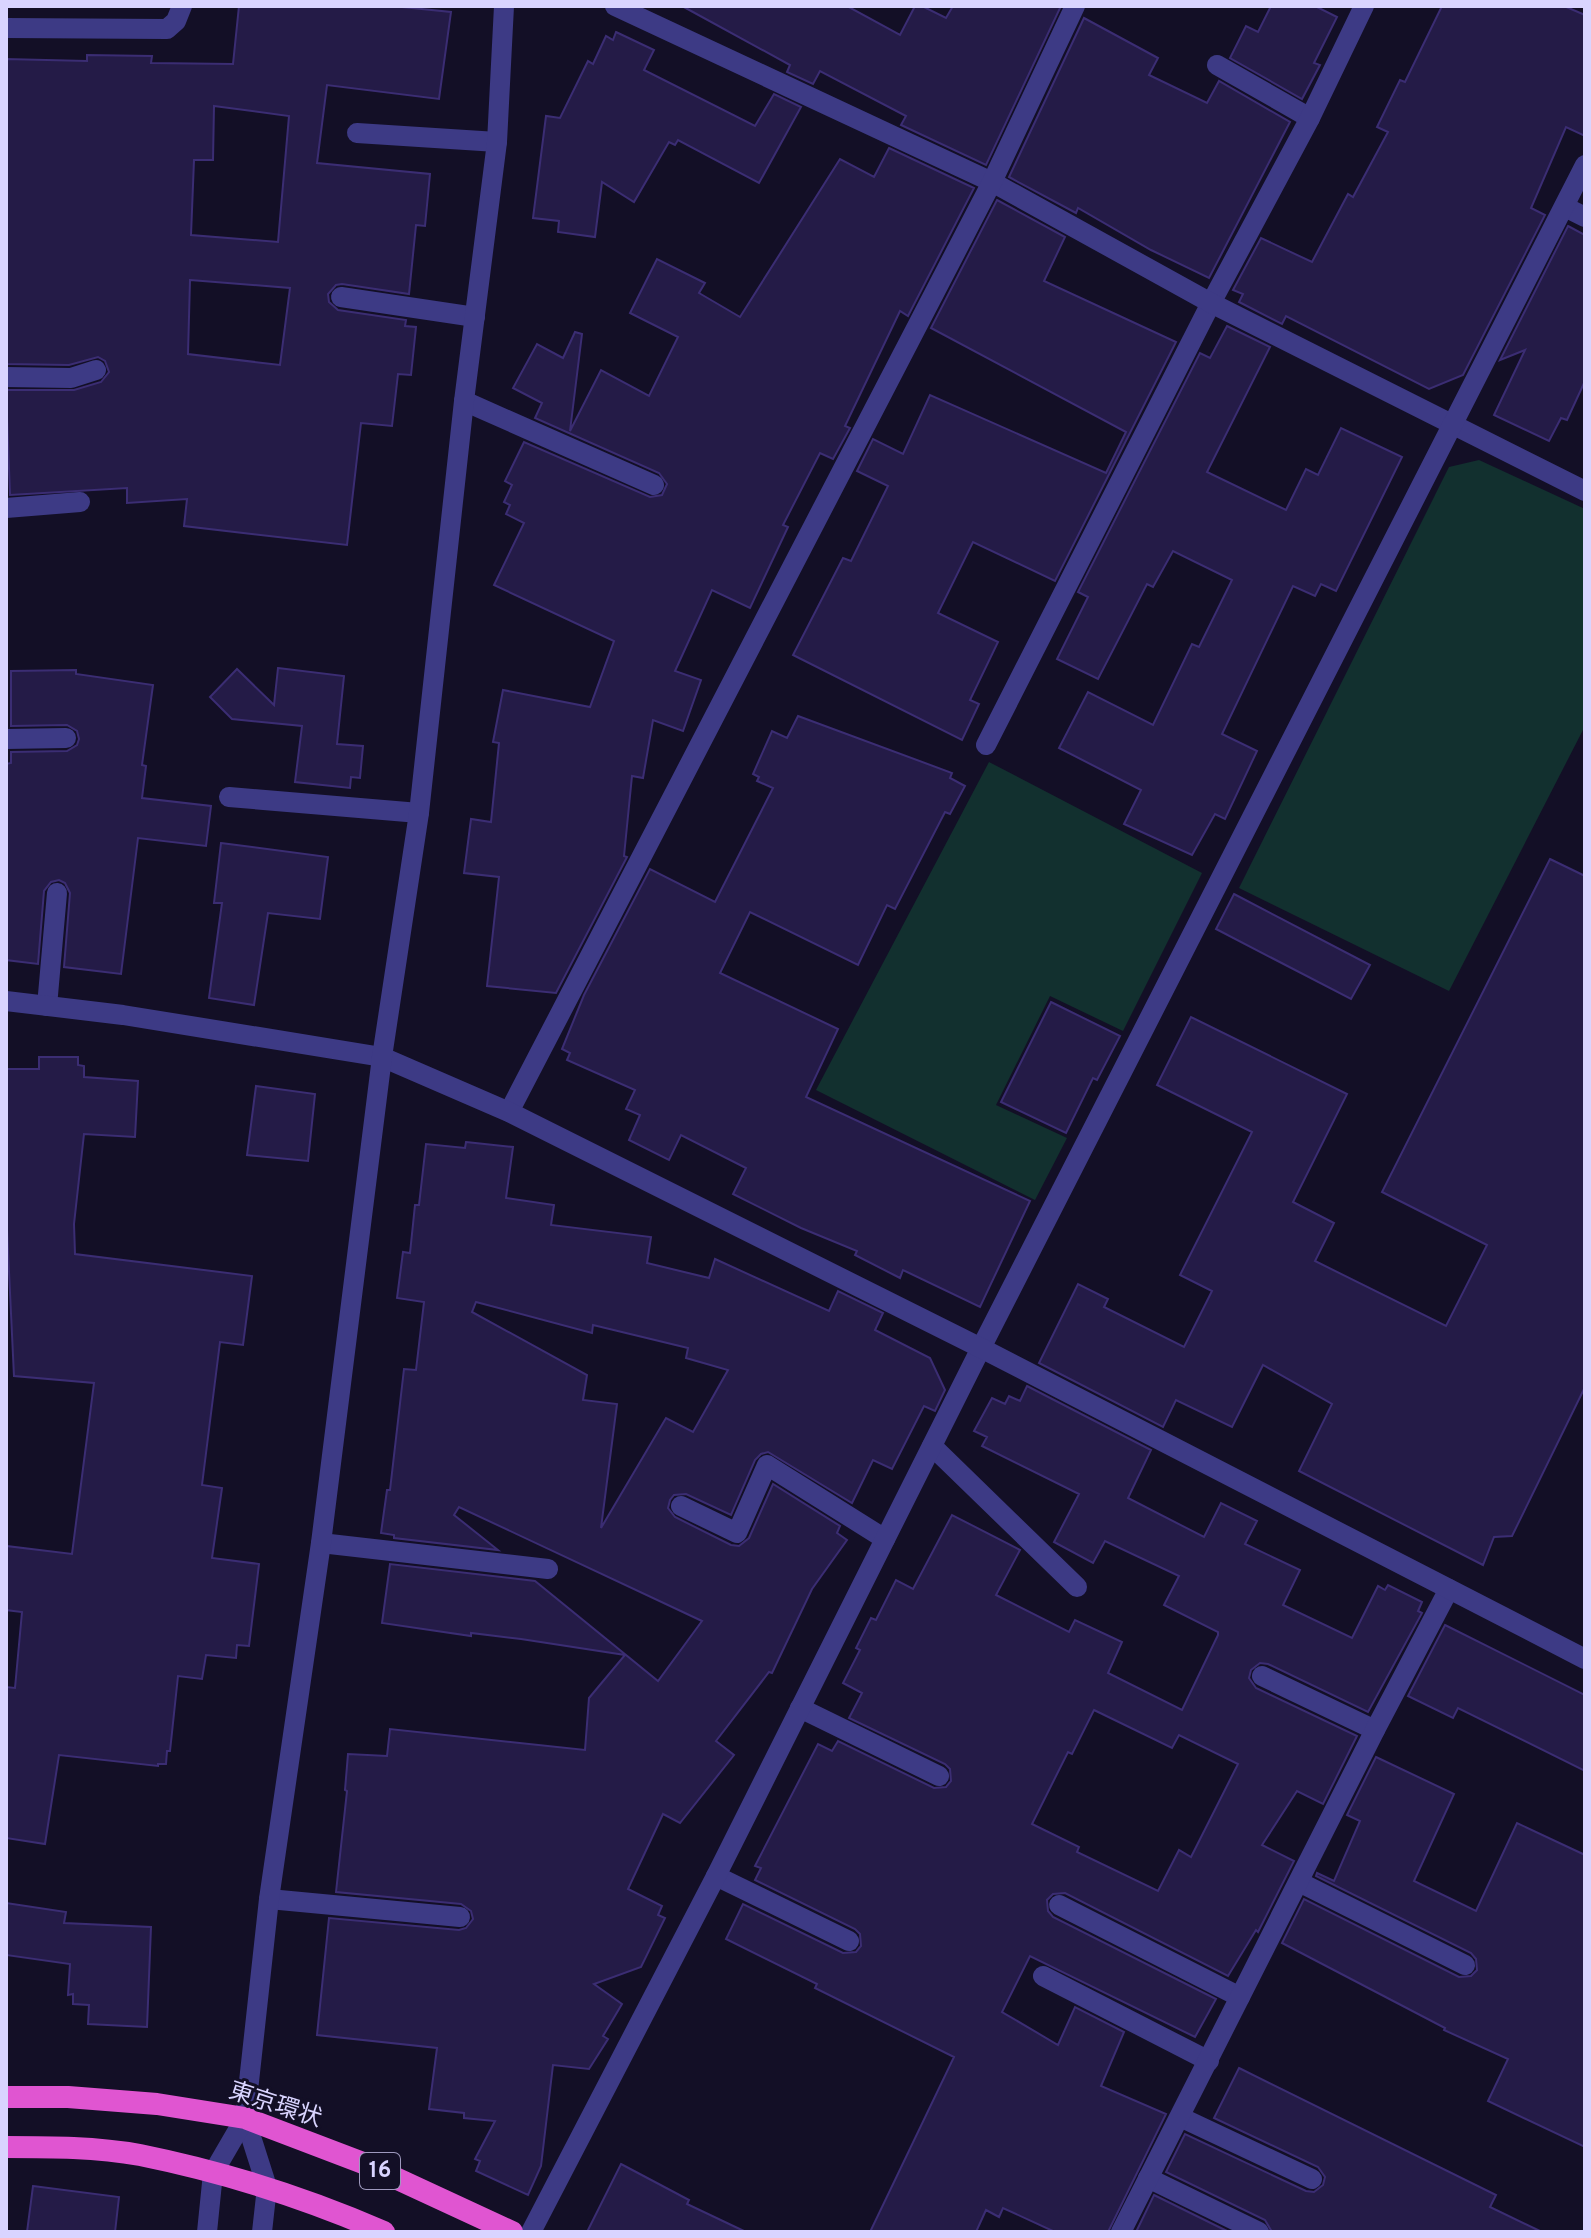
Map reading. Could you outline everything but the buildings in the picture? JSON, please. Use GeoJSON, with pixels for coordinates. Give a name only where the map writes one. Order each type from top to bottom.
{"type":"FeatureCollection","features":[{"type":"Feature","properties":{"kind":"highway","name":"東京環状"},"geometry":{"type":"LineString","coordinates":[[6,2097],[68,2097],[157,2104],[245,2118],[363,2163],[512,2232]]}},
{"type":"Feature","properties":{"kind":"highway","name":"16"},"geometry":{"type":"LineString","coordinates":[[6,2147],[70,2147],[139,2155],[267,2187],[384,2232]]}},
{"type":"Feature","properties":{"kind":"street"},"geometry":{"type":"LineString","coordinates":[[6,28],[167,29],[176,21],[182,6]]}},
{"type":"Feature","properties":{"kind":"street"},"geometry":{"type":"LineString","coordinates":[[207,2232],[213,2173],[245,2118],[269,1899],[321,1543],[382,1057],[419,813],[464,401],[497,142],[504,6]]}},
{"type":"Feature","properties":{"kind":"street"},"geometry":{"type":"LineString","coordinates":[[615,6],[992,182],[1211,303],[1585,491]]}},
{"type":"Feature","properties":{"kind":"street"},"geometry":{"type":"LineString","coordinates":[[509,1112],[992,182],[1075,6]]}},
{"type":"Feature","properties":{"kind":"street"},"geometry":{"type":"LineString","coordinates":[[986,745],[1211,303],[1310,118],[1364,6]]}},
{"type":"Feature","properties":{"kind":"street"},"geometry":{"type":"LineString","coordinates":[[1217,65],[1310,118]]}},
{"type":"Feature","properties":{"kind":"street"},"geometry":{"type":"LineString","coordinates":[[357,133],[497,142]]}},
{"type":"Feature","properties":{"kind":"street"},"geometry":{"type":"LineString","coordinates":[[531,2232],[716,1876],[981,1348],[1585,165]]}},
{"type":"Feature","properties":{"kind":"street"},"geometry":{"type":"LineString","coordinates":[[1565,207],[1585,217]]}},
{"type":"Feature","properties":{"kind":"street"},"geometry":{"type":"LineString","coordinates":[[341,297],[475,317]]}},
{"type":"Feature","properties":{"kind":"street"},"geometry":{"type":"LineString","coordinates":[[6,377],[71,378],[96,370]]}},
{"type":"Feature","properties":{"kind":"street"},"geometry":{"type":"LineString","coordinates":[[464,401],[654,485]]}},
{"type":"Feature","properties":{"kind":"street"},"geometry":{"type":"LineString","coordinates":[[6,508],[80,502]]}},
{"type":"Feature","properties":{"kind":"street"},"geometry":{"type":"LineString","coordinates":[[6,739],[66,738]]}},
{"type":"Feature","properties":{"kind":"street"},"geometry":{"type":"LineString","coordinates":[[229,797],[419,813]]}},
{"type":"Feature","properties":{"kind":"street"},"geometry":{"type":"LineString","coordinates":[[47,1006],[57,893]]}},
{"type":"Feature","properties":{"kind":"street"},"geometry":{"type":"LineString","coordinates":[[6,1001],[123,1015],[382,1057],[509,1112],[981,1348],[1585,1659]]}},
{"type":"Feature","properties":{"kind":"street"},"geometry":{"type":"LineString","coordinates":[[932,1446],[1077,1587]]}},
{"type":"Feature","properties":{"kind":"street"},"geometry":{"type":"LineString","coordinates":[[681,1506],[737,1533],[767,1465],[885,1539]]}},
{"type":"Feature","properties":{"kind":"street"},"geometry":{"type":"LineString","coordinates":[[321,1543],[548,1569]]}},
{"type":"Feature","properties":{"kind":"street"},"geometry":{"type":"LineString","coordinates":[[1121,2232],[1449,1589]]}},
{"type":"Feature","properties":{"kind":"street"},"geometry":{"type":"LineString","coordinates":[[1262,1676],[1375,1730]]}},
{"type":"Feature","properties":{"kind":"street"},"geometry":{"type":"LineString","coordinates":[[800,1708],[939,1776]]}},
{"type":"Feature","properties":{"kind":"street"},"geometry":{"type":"LineString","coordinates":[[716,1876],[849,1941]]}},
{"type":"Feature","properties":{"kind":"street"},"geometry":{"type":"LineString","coordinates":[[1299,1882],[1465,1965]]}},
{"type":"Feature","properties":{"kind":"street"},"geometry":{"type":"LineString","coordinates":[[269,1899],[460,1917]]}},
{"type":"Feature","properties":{"kind":"street"},"geometry":{"type":"LineString","coordinates":[[1059,1905],[1240,1997]]}},
{"type":"Feature","properties":{"kind":"street"},"geometry":{"type":"LineString","coordinates":[[1043,1976],[1209,2061]]}},
{"type":"Feature","properties":{"kind":"street"},"geometry":{"type":"LineString","coordinates":[[1180,2117],[1312,2179]]}},
{"type":"Feature","properties":{"kind":"street"},"geometry":{"type":"LineString","coordinates":[[245,2118],[267,2187],[262,2232]]}},
{"type":"Feature","properties":{"kind":"street"},"geometry":{"type":"LineString","coordinates":[[1148,2178],[1259,2232]]}},
{"type":"Feature","properties":{"kind":"green space"},"geometry":{"type":"Polygon","coordinates":[[[1479,460],[1585,509],[1585,726],[1449,991],[1239,888],[1449,467],[1479,460]]]}},
{"type":"Feature","properties":{"kind":"green space"},"geometry":{"type":"Polygon","coordinates":[[[989,762],[1202,873],[1123,1031],[1050,996],[996,1105],[1067,1138],[1035,1200],[816,1090],[989,762]]]}}]}
